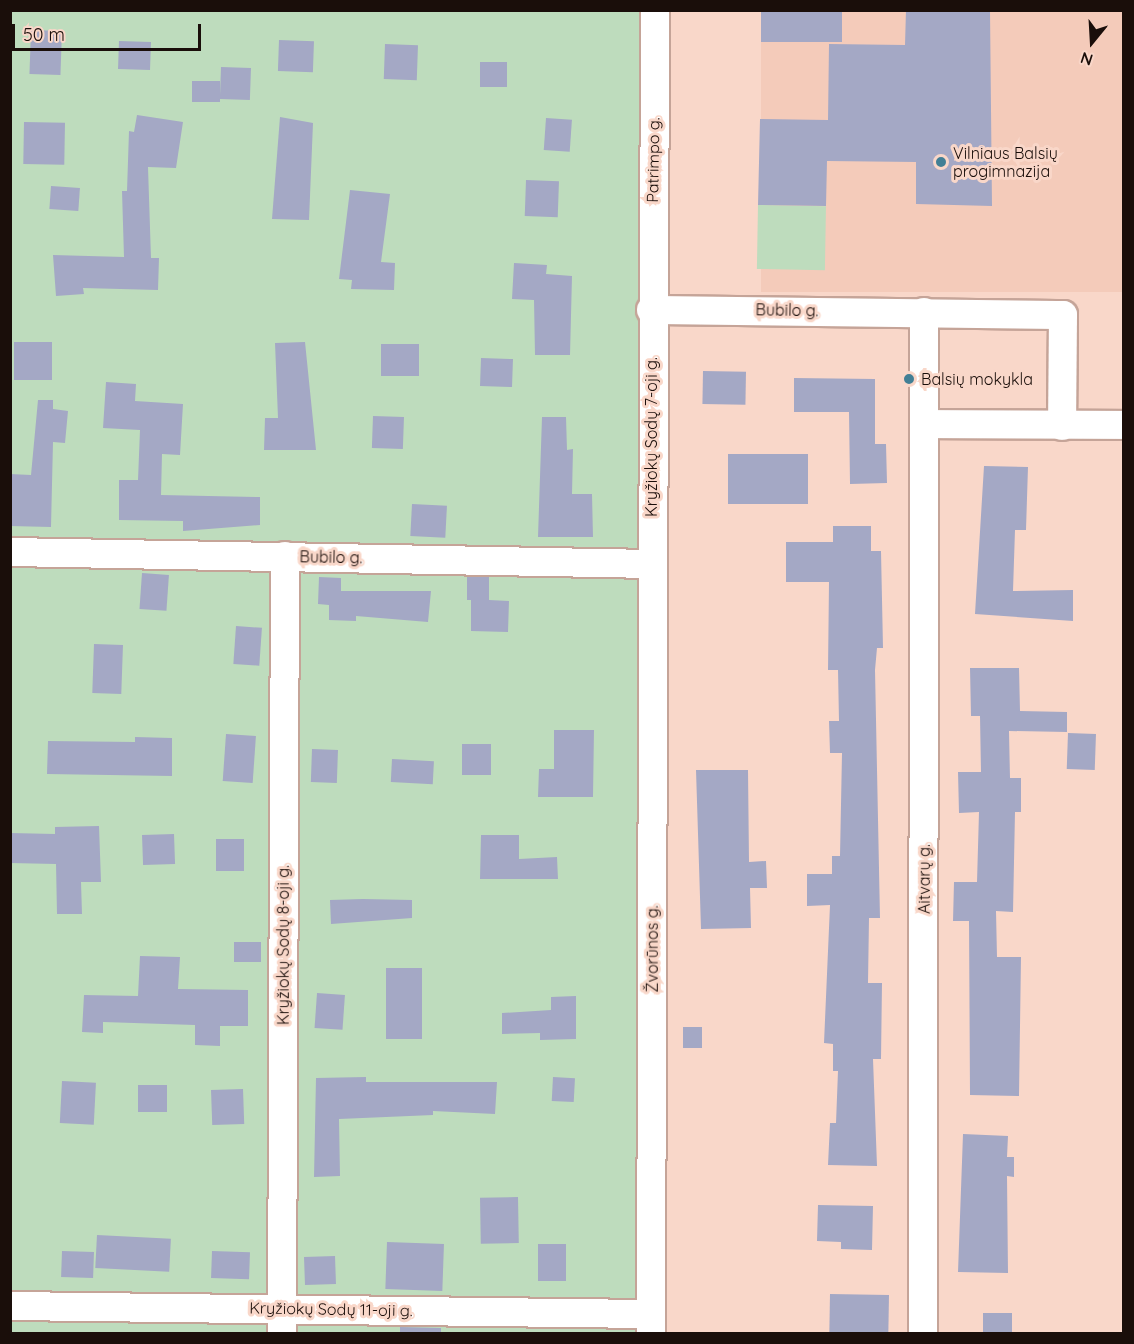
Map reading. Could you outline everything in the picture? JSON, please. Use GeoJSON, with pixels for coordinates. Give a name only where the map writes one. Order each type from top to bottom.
{"type":"FeatureCollection","features":[{"type":"Feature","properties":{"kind":"street","name":"Patrimpo g."},"geometry":{"type":"LineString","coordinates":[[651,310],[655,10]]}},
{"type":"Feature","properties":{"kind":"street","name":"Bubilo g."},"geometry":{"type":"LineString","coordinates":[[651,310],[1063,315],[1062,426]]}},
{"type":"Feature","properties":{"kind":"street","name":"Kryžiokų Sodų 7-oji g."},"geometry":{"type":"LineString","coordinates":[[651,310],[652,564]]}},
{"type":"Feature","properties":{"kind":"street"},"geometry":{"type":"LineString","coordinates":[[924,312],[925,424],[1124,425]]}},
{"type":"Feature","properties":{"kind":"street","name":"Aitvarų g."},"geometry":{"type":"LineString","coordinates":[[923,1334],[925,424]]}},
{"type":"Feature","properties":{"kind":"street","name":"Bubilo g."},"geometry":{"type":"LineString","coordinates":[[10,552],[652,564]]}},
{"type":"Feature","properties":{"kind":"street","name":"Kryžiokų Sodų 8-oji g."},"geometry":{"type":"LineString","coordinates":[[282,1321],[285,556]]}},
{"type":"Feature","properties":{"kind":"street","name":"Žvorūnos g."},"geometry":{"type":"LineString","coordinates":[[651,1324],[652,564]]}},
{"type":"Feature","properties":{"kind":"street","name":"Kryžiokų Sodų 11-oji g."},"geometry":{"type":"LineString","coordinates":[[10,1306],[282,1321],[651,1324]]}},
{"type":"Feature","properties":{"kind":"shaded area","name":"Vilniaus Balsių progimnazija"},"geometry":{"type":"Polygon","coordinates":[[[761,11],[1123,11],[1123,292],[761,292],[761,11]]]}},
{"type":"Feature","properties":{"kind":"green space"},"geometry":{"type":"Polygon","coordinates":[[[10,11],[647,11],[647,1333],[10,1333],[10,11]]]}},
{"type":"Feature","properties":{"kind":"green space"},"geometry":{"type":"Polygon","coordinates":[[[758,205],[826,206],[825,270],[757,269],[758,205]]]}},
{"type":"Feature","properties":{"kind":"building"},"geometry":{"type":"Polygon","coordinates":[[[761,10],[842,10],[842,42],[761,42],[761,10]]]}},
{"type":"Feature","properties":{"kind":"building"},"geometry":{"type":"Polygon","coordinates":[[[906,10],[990,10],[992,206],[916,204],[916,162],[827,161],[826,206],[758,205],[760,119],[828,120],[829,44],[905,45],[906,10]]]}},
{"type":"Feature","properties":{"kind":"building"},"geometry":{"type":"Polygon","coordinates":[[[31,30],[62,31],[60,75],[29,74],[31,30]]]}},
{"type":"Feature","properties":{"kind":"building"},"geometry":{"type":"Polygon","coordinates":[[[279,40],[314,41],[313,72],[278,71],[279,40]]]}},
{"type":"Feature","properties":{"kind":"building"},"geometry":{"type":"Polygon","coordinates":[[[119,41],[151,42],[150,70],[118,69],[119,41]]]}},
{"type":"Feature","properties":{"kind":"building"},"geometry":{"type":"Polygon","coordinates":[[[385,44],[418,45],[417,80],[384,79],[385,44]]]}},
{"type":"Feature","properties":{"kind":"building"},"geometry":{"type":"Polygon","coordinates":[[[480,62],[507,62],[507,87],[480,87],[480,62]]]}},
{"type":"Feature","properties":{"kind":"building"},"geometry":{"type":"Polygon","coordinates":[[[221,67],[251,68],[250,100],[220,99],[221,67]]]}},
{"type":"Feature","properties":{"kind":"building"},"geometry":{"type":"Polygon","coordinates":[[[192,81],[220,81],[220,102],[192,102],[192,81]]]}},
{"type":"Feature","properties":{"kind":"building"},"geometry":{"type":"Polygon","coordinates":[[[137,115],[183,122],[176,168],[148,167],[151,258],[159,258],[158,290],[83,288],[84,294],[56,296],[53,255],[124,257],[122,191],[127,191],[129,131],[134,132],[137,115]]]}},
{"type":"Feature","properties":{"kind":"building"},"geometry":{"type":"Polygon","coordinates":[[[280,117],[313,123],[309,220],[272,219],[280,117]]]}},
{"type":"Feature","properties":{"kind":"building"},"geometry":{"type":"Polygon","coordinates":[[[546,118],[572,120],[570,152],[544,150],[546,118]]]}},
{"type":"Feature","properties":{"kind":"building"},"geometry":{"type":"Polygon","coordinates":[[[24,122],[65,123],[64,165],[23,164],[24,122]]]}},
{"type":"Feature","properties":{"kind":"building"},"geometry":{"type":"Polygon","coordinates":[[[526,180],[559,181],[558,217],[525,216],[526,180]]]}},
{"type":"Feature","properties":{"kind":"building"},"geometry":{"type":"Polygon","coordinates":[[[51,186],[80,188],[78,211],[49,209],[51,186]]]}},
{"type":"Feature","properties":{"kind":"building"},"geometry":{"type":"Polygon","coordinates":[[[350,190],[390,194],[381,262],[395,263],[394,290],[351,289],[352,280],[339,279],[350,190]]]}},
{"type":"Feature","properties":{"kind":"building"},"geometry":{"type":"Polygon","coordinates":[[[514,263],[547,265],[546,274],[572,276],[570,355],[535,355],[534,300],[512,299],[514,263]]]}},
{"type":"Feature","properties":{"kind":"building"},"geometry":{"type":"Polygon","coordinates":[[[14,342],[52,342],[52,380],[14,380],[14,342]]]}},
{"type":"Feature","properties":{"kind":"building"},"geometry":{"type":"Polygon","coordinates":[[[305,342],[316,450],[264,450],[265,418],[278,418],[275,343],[305,342]]]}},
{"type":"Feature","properties":{"kind":"building"},"geometry":{"type":"Polygon","coordinates":[[[381,344],[419,344],[419,376],[381,376],[381,344]]]}},
{"type":"Feature","properties":{"kind":"building"},"geometry":{"type":"Polygon","coordinates":[[[481,358],[513,359],[512,387],[480,386],[481,358]]]}},
{"type":"Feature","properties":{"kind":"building"},"geometry":{"type":"Polygon","coordinates":[[[703,371],[746,372],[745,405],[702,404],[703,371]]]}},
{"type":"Feature","properties":{"kind":"building"},"geometry":{"type":"Polygon","coordinates":[[[794,378],[875,379],[875,444],[886,444],[887,483],[850,484],[849,412],[794,412],[794,378]]]}},
{"type":"Feature","properties":{"kind":"building"},"geometry":{"type":"Polygon","coordinates":[[[106,382],[136,384],[135,401],[183,404],[180,455],[162,454],[161,495],[260,497],[260,525],[183,531],[183,521],[119,520],[119,480],[138,480],[140,430],[103,428],[106,382]]]}},
{"type":"Feature","properties":{"kind":"building"},"geometry":{"type":"Polygon","coordinates":[[[38,400],[53,400],[53,409],[68,411],[65,443],[53,442],[51,527],[10,526],[10,474],[31,475],[38,400]]]}},
{"type":"Feature","properties":{"kind":"building"},"geometry":{"type":"Polygon","coordinates":[[[373,416],[404,417],[403,449],[372,448],[373,416]]]}},
{"type":"Feature","properties":{"kind":"building"},"geometry":{"type":"Polygon","coordinates":[[[542,417],[566,417],[567,450],[573,449],[572,494],[592,494],[593,537],[538,537],[542,417]]]}},
{"type":"Feature","properties":{"kind":"building"},"geometry":{"type":"Polygon","coordinates":[[[728,454],[808,454],[808,504],[728,504],[728,454]]]}},
{"type":"Feature","properties":{"kind":"building"},"geometry":{"type":"Polygon","coordinates":[[[984,466],[1028,467],[1026,530],[1015,530],[1013,591],[1073,590],[1073,621],[975,614],[984,466]]]}},
{"type":"Feature","properties":{"kind":"building"},"geometry":{"type":"Polygon","coordinates":[[[412,504],[447,506],[445,538],[410,536],[412,504]]]}},
{"type":"Feature","properties":{"kind":"building"},"geometry":{"type":"Polygon","coordinates":[[[833,526],[871,526],[871,551],[881,551],[883,648],[877,648],[875,670],[880,918],[869,918],[868,983],[882,983],[881,1059],[873,1059],[877,1166],[828,1165],[830,1123],[836,1123],[838,1071],[833,1071],[833,1044],[824,1043],[830,905],[807,906],[807,874],[832,874],[832,856],[840,856],[842,753],[830,753],[829,721],[839,721],[838,670],[828,670],[829,582],[786,582],[786,542],[833,542],[833,526]]]}},
{"type":"Feature","properties":{"kind":"building"},"geometry":{"type":"Polygon","coordinates":[[[142,573],[169,575],[166,611],[139,609],[142,573]]]}},
{"type":"Feature","properties":{"kind":"building"},"geometry":{"type":"Polygon","coordinates":[[[319,577],[341,578],[341,591],[431,591],[428,622],[356,616],[356,621],[329,620],[329,605],[318,604],[319,577]]]}},
{"type":"Feature","properties":{"kind":"building"},"geometry":{"type":"Polygon","coordinates":[[[467,577],[489,577],[489,600],[509,601],[508,632],[471,631],[471,600],[467,600],[467,577]]]}},
{"type":"Feature","properties":{"kind":"building"},"geometry":{"type":"Polygon","coordinates":[[[236,626],[262,628],[259,666],[233,664],[236,626]]]}},
{"type":"Feature","properties":{"kind":"building"},"geometry":{"type":"Polygon","coordinates":[[[94,644],[123,645],[121,694],[92,693],[94,644]]]}},
{"type":"Feature","properties":{"kind":"building"},"geometry":{"type":"Polygon","coordinates":[[[970,668],[1019,668],[1020,711],[1067,712],[1067,732],[1009,731],[1010,778],[1021,778],[1021,812],[1015,812],[1013,912],[996,911],[997,957],[1021,957],[1019,1096],[970,1095],[969,921],[953,921],[954,882],[977,882],[979,812],[959,813],[958,772],[981,772],[980,716],[971,716],[970,668]]]}},
{"type":"Feature","properties":{"kind":"building"},"geometry":{"type":"Polygon","coordinates":[[[554,730],[594,730],[593,797],[538,797],[539,769],[554,769],[554,730]]]}},
{"type":"Feature","properties":{"kind":"building"},"geometry":{"type":"Polygon","coordinates":[[[1068,733],[1096,734],[1095,770],[1067,769],[1068,733]]]}},
{"type":"Feature","properties":{"kind":"building"},"geometry":{"type":"Polygon","coordinates":[[[226,734],[256,736],[253,783],[223,781],[226,734]]]}},
{"type":"Feature","properties":{"kind":"building"},"geometry":{"type":"Polygon","coordinates":[[[135,737],[172,738],[172,776],[47,774],[48,741],[135,742],[135,737]]]}},
{"type":"Feature","properties":{"kind":"building"},"geometry":{"type":"Polygon","coordinates":[[[462,744],[491,744],[491,775],[462,775],[462,744]]]}},
{"type":"Feature","properties":{"kind":"building"},"geometry":{"type":"Polygon","coordinates":[[[312,749],[338,750],[337,783],[311,782],[312,749]]]}},
{"type":"Feature","properties":{"kind":"building"},"geometry":{"type":"Polygon","coordinates":[[[392,759],[434,761],[433,784],[391,782],[392,759]]]}},
{"type":"Feature","properties":{"kind":"building"},"geometry":{"type":"Polygon","coordinates":[[[696,770],[748,770],[749,862],[766,861],[767,888],[750,888],[751,928],[701,929],[696,770]]]}},
{"type":"Feature","properties":{"kind":"building"},"geometry":{"type":"Polygon","coordinates":[[[99,826],[101,882],[81,882],[82,914],[57,914],[56,864],[10,863],[10,833],[55,834],[55,827],[99,826]]]}},
{"type":"Feature","properties":{"kind":"building"},"geometry":{"type":"Polygon","coordinates":[[[174,834],[175,864],[143,865],[142,835],[174,834]]]}},
{"type":"Feature","properties":{"kind":"building"},"geometry":{"type":"Polygon","coordinates":[[[481,835],[519,835],[519,859],[557,857],[558,879],[480,879],[481,835]]]}},
{"type":"Feature","properties":{"kind":"building"},"geometry":{"type":"Polygon","coordinates":[[[216,839],[244,839],[244,871],[216,871],[216,839]]]}},
{"type":"Feature","properties":{"kind":"building"},"geometry":{"type":"Polygon","coordinates":[[[330,900],[412,900],[412,918],[331,924],[330,900]]]}},
{"type":"Feature","properties":{"kind":"building"},"geometry":{"type":"Polygon","coordinates":[[[234,942],[261,942],[261,962],[234,962],[234,942]]]}},
{"type":"Feature","properties":{"kind":"building"},"geometry":{"type":"Polygon","coordinates":[[[140,956],[180,957],[178,989],[248,990],[248,1026],[220,1026],[220,1046],[195,1045],[195,1025],[103,1022],[103,1033],[82,1032],[84,995],[138,996],[140,956]]]}},
{"type":"Feature","properties":{"kind":"building"},"geometry":{"type":"Polygon","coordinates":[[[386,968],[422,968],[422,1039],[386,1039],[386,968]]]}},
{"type":"Feature","properties":{"kind":"building"},"geometry":{"type":"Polygon","coordinates":[[[317,993],[345,995],[342,1030],[315,1028],[317,993]]]}},
{"type":"Feature","properties":{"kind":"building"},"geometry":{"type":"Polygon","coordinates":[[[576,996],[576,1039],[540,1040],[540,1033],[502,1034],[502,1013],[551,1010],[551,997],[576,996]]]}},
{"type":"Feature","properties":{"kind":"building"},"geometry":{"type":"Polygon","coordinates":[[[683,1027],[702,1027],[702,1048],[683,1048],[683,1027]]]}},
{"type":"Feature","properties":{"kind":"building"},"geometry":{"type":"Polygon","coordinates":[[[366,1077],[366,1082],[497,1082],[495,1114],[433,1111],[433,1115],[339,1119],[340,1176],[314,1177],[316,1078],[366,1077]]]}},
{"type":"Feature","properties":{"kind":"building"},"geometry":{"type":"Polygon","coordinates":[[[553,1077],[575,1078],[574,1102],[552,1101],[553,1077]]]}},
{"type":"Feature","properties":{"kind":"building"},"geometry":{"type":"Polygon","coordinates":[[[62,1081],[96,1083],[94,1125],[60,1123],[62,1081]]]}},
{"type":"Feature","properties":{"kind":"building"},"geometry":{"type":"Polygon","coordinates":[[[138,1085],[167,1085],[167,1112],[138,1112],[138,1085]]]}},
{"type":"Feature","properties":{"kind":"building"},"geometry":{"type":"Polygon","coordinates":[[[243,1089],[244,1124],[212,1125],[211,1090],[243,1089]]]}},
{"type":"Feature","properties":{"kind":"building"},"geometry":{"type":"Polygon","coordinates":[[[963,1134],[1008,1136],[1007,1157],[1014,1157],[1014,1177],[1007,1176],[1008,1273],[958,1272],[963,1134]]]}},
{"type":"Feature","properties":{"kind":"building"},"geometry":{"type":"Polygon","coordinates":[[[518,1197],[519,1243],[481,1244],[480,1198],[518,1197]]]}},
{"type":"Feature","properties":{"kind":"building"},"geometry":{"type":"Polygon","coordinates":[[[818,1205],[873,1206],[872,1250],[841,1249],[841,1242],[817,1241],[818,1205]]]}},
{"type":"Feature","properties":{"kind":"building"},"geometry":{"type":"Polygon","coordinates":[[[97,1235],[171,1239],[169,1272],[95,1268],[97,1235]]]}},
{"type":"Feature","properties":{"kind":"building"},"geometry":{"type":"Polygon","coordinates":[[[387,1242],[444,1244],[442,1291],[385,1289],[387,1242]]]}},
{"type":"Feature","properties":{"kind":"building"},"geometry":{"type":"Polygon","coordinates":[[[538,1244],[566,1244],[566,1281],[538,1281],[538,1244]]]}},
{"type":"Feature","properties":{"kind":"building"},"geometry":{"type":"Polygon","coordinates":[[[62,1251],[94,1252],[93,1278],[61,1277],[62,1251]]]}},
{"type":"Feature","properties":{"kind":"building"},"geometry":{"type":"Polygon","coordinates":[[[212,1251],[250,1252],[249,1279],[211,1278],[212,1251]]]}},
{"type":"Feature","properties":{"kind":"building"},"geometry":{"type":"Polygon","coordinates":[[[335,1256],[336,1284],[305,1285],[304,1257],[335,1256]]]}},
{"type":"Feature","properties":{"kind":"building"},"geometry":{"type":"Polygon","coordinates":[[[830,1294],[889,1295],[888,1334],[829,1334],[830,1294]]]}},
{"type":"Feature","properties":{"kind":"building"},"geometry":{"type":"Polygon","coordinates":[[[983,1313],[1012,1313],[1012,1334],[983,1334],[983,1313]]]}},
{"type":"Feature","properties":{"kind":"building"},"geometry":{"type":"Polygon","coordinates":[[[400,1327],[441,1328],[441,1334],[400,1334],[400,1327]]]}},
{"type":"Feature","properties":{"kind":"place","name":"Vilniaus Balsių progimnazija"},"geometry":{"type":"Point","coordinates":[941,162]}},
{"type":"Feature","properties":{"kind":"place","name":"Balsių mokykla"},"geometry":{"type":"Point","coordinates":[909,379]}}]}
